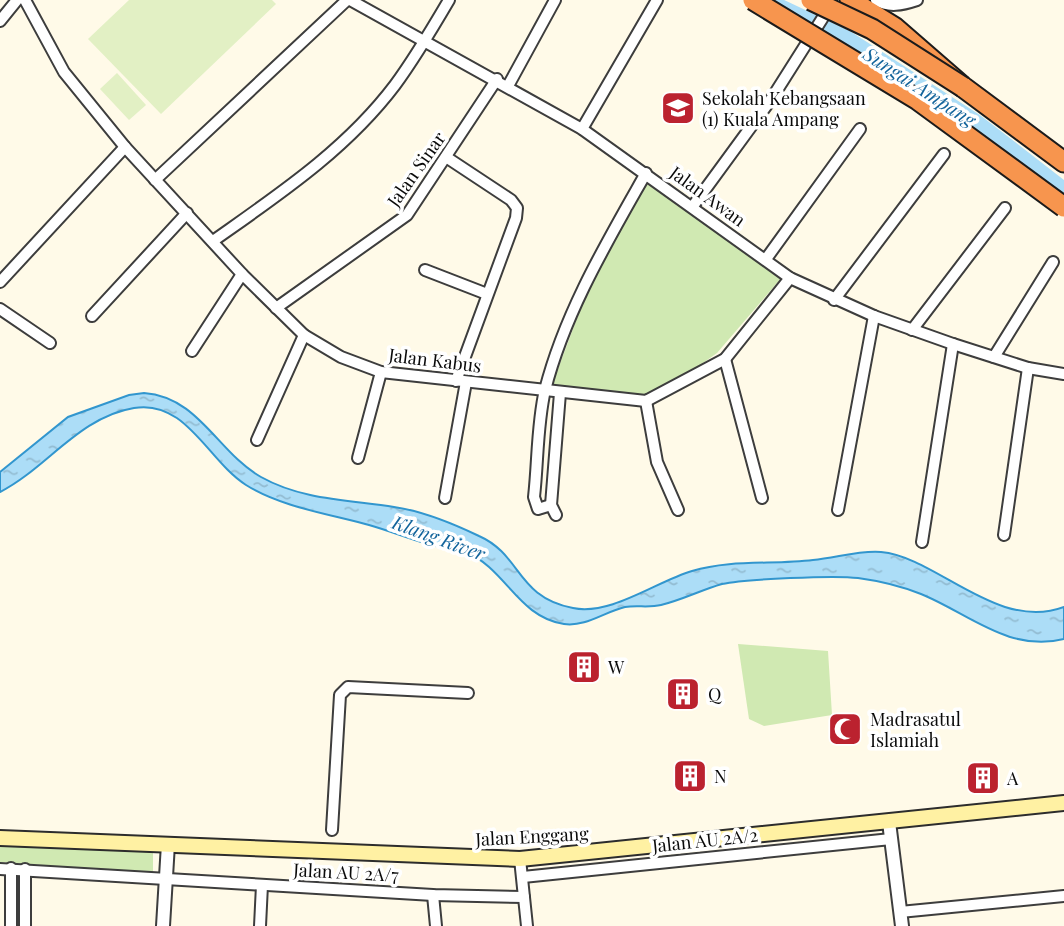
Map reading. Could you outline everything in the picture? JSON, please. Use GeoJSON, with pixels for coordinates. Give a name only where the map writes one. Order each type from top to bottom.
{"type":"FeatureCollection","features":[{"type":"Feature","properties":{"kind":"highway"},"geometry":{"type":"LineString","coordinates":[[752,0],[918,100],[1064,207]]}},
{"type":"Feature","properties":{"kind":"highway"},"geometry":{"type":"LineString","coordinates":[[811,0],[872,29],[963,87],[1064,162]]}},
{"type":"Feature","properties":{"kind":"highway"},"geometry":{"type":"LineString","coordinates":[[839,2],[894,27],[963,87]]}},
{"type":"Feature","properties":{"kind":"main road","name":"Jalan Enggang"},"geometry":{"type":"LineString","coordinates":[[0,838],[520,859],[1064,803]]}},
{"type":"Feature","properties":{"kind":"street"},"geometry":{"type":"LineString","coordinates":[[0,21],[17,0]]}},
{"type":"Feature","properties":{"kind":"street","name":"Jalan Kabus"},"geometry":{"type":"LineString","coordinates":[[25,0],[64,72],[125,147],[243,274],[304,335],[341,357],[382,372],[646,401]]}},
{"type":"Feature","properties":{"kind":"street"},"geometry":{"type":"LineString","coordinates":[[155,180],[349,0]]}},
{"type":"Feature","properties":{"kind":"street","name":"Jalan Awan"},"geometry":{"type":"LineString","coordinates":[[349,0],[497,79],[582,130],[790,278],[834,300],[912,330],[1028,368],[1064,374]]}},
{"type":"Feature","properties":{"kind":"street"},"geometry":{"type":"LineString","coordinates":[[213,241],[301,178],[362,123],[394,87],[449,0]]}},
{"type":"Feature","properties":{"kind":"street"},"geometry":{"type":"LineString","coordinates":[[508,86],[555,0]]}},
{"type":"Feature","properties":{"kind":"street"},"geometry":{"type":"LineString","coordinates":[[582,130],[657,0]]}},
{"type":"Feature","properties":{"kind":"street"},"geometry":{"type":"LineString","coordinates":[[876,0],[884,6],[897,6],[917,0]]}},
{"type":"Feature","properties":{"kind":"street"},"geometry":{"type":"LineString","coordinates":[[692,206],[839,2]]}},
{"type":"Feature","properties":{"kind":"street","name":"Jalan Sinar"},"geometry":{"type":"LineString","coordinates":[[276,308],[407,215],[497,79]]}},
{"type":"Feature","properties":{"kind":"street"},"geometry":{"type":"LineString","coordinates":[[766,259],[860,129]]}},
{"type":"Feature","properties":{"kind":"street"},"geometry":{"type":"LineString","coordinates":[[0,282],[125,147]]}},
{"type":"Feature","properties":{"kind":"street"},"geometry":{"type":"LineString","coordinates":[[834,300],[944,154]]}},
{"type":"Feature","properties":{"kind":"street"},"geometry":{"type":"LineString","coordinates":[[445,498],[461,381],[487,294],[516,218],[517,208],[510,200],[446,157]]}},
{"type":"Feature","properties":{"kind":"street"},"geometry":{"type":"LineString","coordinates":[[560,393],[554,510],[538,509],[534,497],[545,391],[571,317],[595,263],[646,173]]}},
{"type":"Feature","properties":{"kind":"street"},"geometry":{"type":"LineString","coordinates":[[912,330],[1005,208]]}},
{"type":"Feature","properties":{"kind":"street"},"geometry":{"type":"LineString","coordinates":[[92,316],[187,213]]}},
{"type":"Feature","properties":{"kind":"street"},"geometry":{"type":"LineString","coordinates":[[994,357],[1053,262]]}},
{"type":"Feature","properties":{"kind":"street"},"geometry":{"type":"LineString","coordinates":[[425,270],[487,294]]}},
{"type":"Feature","properties":{"kind":"street"},"geometry":{"type":"LineString","coordinates":[[192,351],[243,274]]}},
{"type":"Feature","properties":{"kind":"street"},"geometry":{"type":"LineString","coordinates":[[678,510],[657,462],[646,401],[725,359],[790,278]]}},
{"type":"Feature","properties":{"kind":"street"},"geometry":{"type":"LineString","coordinates":[[0,309],[50,343]]}},
{"type":"Feature","properties":{"kind":"street"},"geometry":{"type":"LineString","coordinates":[[838,510],[874,316]]}},
{"type":"Feature","properties":{"kind":"street"},"geometry":{"type":"LineString","coordinates":[[257,440],[304,335]]}},
{"type":"Feature","properties":{"kind":"street"},"geometry":{"type":"LineString","coordinates":[[922,542],[953,344]]}},
{"type":"Feature","properties":{"kind":"street"},"geometry":{"type":"LineString","coordinates":[[725,359],[762,498]]}},
{"type":"Feature","properties":{"kind":"street"},"geometry":{"type":"LineString","coordinates":[[1004,535],[1028,368]]}},
{"type":"Feature","properties":{"kind":"street"},"geometry":{"type":"LineString","coordinates":[[358,458],[382,372]]}},
{"type":"Feature","properties":{"kind":"street"},"geometry":{"type":"LineString","coordinates":[[332,830],[340,695],[348,687],[468,693]]}},
{"type":"Feature","properties":{"kind":"street"},"geometry":{"type":"LineString","coordinates":[[889,822],[902,926]]}},
{"type":"Feature","properties":{"kind":"street","name":"Jalan AU 2A/2"},"geometry":{"type":"LineString","coordinates":[[523,877],[891,839]]}},
{"type":"Feature","properties":{"kind":"street"},"geometry":{"type":"LineString","coordinates":[[163,926],[168,844]]}},
{"type":"Feature","properties":{"kind":"street"},"geometry":{"type":"LineString","coordinates":[[520,859],[527,926]]}},
{"type":"Feature","properties":{"kind":"street"},"geometry":{"type":"LineString","coordinates":[[6,869],[11,926]]}},
{"type":"Feature","properties":{"kind":"street","name":"Jalan AU 2A/7"},"geometry":{"type":"LineString","coordinates":[[6,869],[433,895],[524,897]]}},
{"type":"Feature","properties":{"kind":"street"},"geometry":{"type":"LineString","coordinates":[[25,926],[26,869]]}},
{"type":"Feature","properties":{"kind":"street"},"geometry":{"type":"LineString","coordinates":[[260,926],[262,885]]}},
{"type":"Feature","properties":{"kind":"street"},"geometry":{"type":"LineString","coordinates":[[433,895],[436,926]]}},
{"type":"Feature","properties":{"kind":"street"},"geometry":{"type":"LineString","coordinates":[[900,912],[1063,899]]}},
{"type":"Feature","properties":{"kind":"green space"},"geometry":{"type":"Polygon","coordinates":[[[129,0],[272,0],[276,4],[161,114],[88,39],[129,0]]]}},
{"type":"Feature","properties":{"kind":"green space"},"geometry":{"type":"Polygon","coordinates":[[[117,73],[146,105],[129,120],[100,89],[117,73]]]}},
{"type":"Feature","properties":{"kind":"green space"},"geometry":{"type":"Polygon","coordinates":[[[646,178],[783,276],[717,353],[685,376],[644,396],[550,390],[591,281],[646,178]]]}},
{"type":"Feature","properties":{"kind":"green space"},"geometry":{"type":"Polygon","coordinates":[[[738,644],[828,651],[832,715],[764,726],[749,719],[738,644]]]}},
{"type":"Feature","properties":{"kind":"green space"},"geometry":{"type":"Polygon","coordinates":[[[0,844],[153,852],[153,873],[0,862],[0,844]]]}},
{"type":"Feature","properties":{"kind":"water","name":"Klang River"},"geometry":{"type":"Polygon","coordinates":[[[144,393],[179,404],[207,427],[246,466],[277,485],[309,495],[405,509],[479,536],[504,554],[540,595],[554,603],[573,608],[603,607],[707,567],[881,552],[924,566],[968,591],[1015,610],[1039,612],[1064,607],[1064,639],[1025,641],[1007,636],[913,591],[882,582],[846,577],[734,582],[661,605],[617,609],[580,623],[564,624],[548,620],[523,603],[492,569],[466,552],[431,545],[260,493],[232,474],[182,422],[168,413],[152,408],[134,408],[114,413],[96,422],[0,492],[0,472],[68,417],[129,395],[144,393]]]}},
{"type":"Feature","properties":{"kind":"waterway","name":"Sungai Ampang"},"geometry":{"type":"LineString","coordinates":[[776,5],[846,38],[976,122],[1064,190]]}},
{"type":"Feature","properties":{"kind":"place","name":"Sekolah Kebangsaan (1) Kuala Ampang"},"geometry":{"type":"Point","coordinates":[678,108]}},
{"type":"Feature","properties":{"kind":"place","name":"W"},"geometry":{"type":"Point","coordinates":[584,667]}},
{"type":"Feature","properties":{"kind":"place","name":"Q"},"geometry":{"type":"Point","coordinates":[683,694]}},
{"type":"Feature","properties":{"kind":"place","name":"Madrasatul Islamiah"},"geometry":{"type":"Point","coordinates":[845,729]}},
{"type":"Feature","properties":{"kind":"place","name":"N"},"geometry":{"type":"Point","coordinates":[690,776]}},
{"type":"Feature","properties":{"kind":"place","name":"A"},"geometry":{"type":"Point","coordinates":[983,778]}}]}
